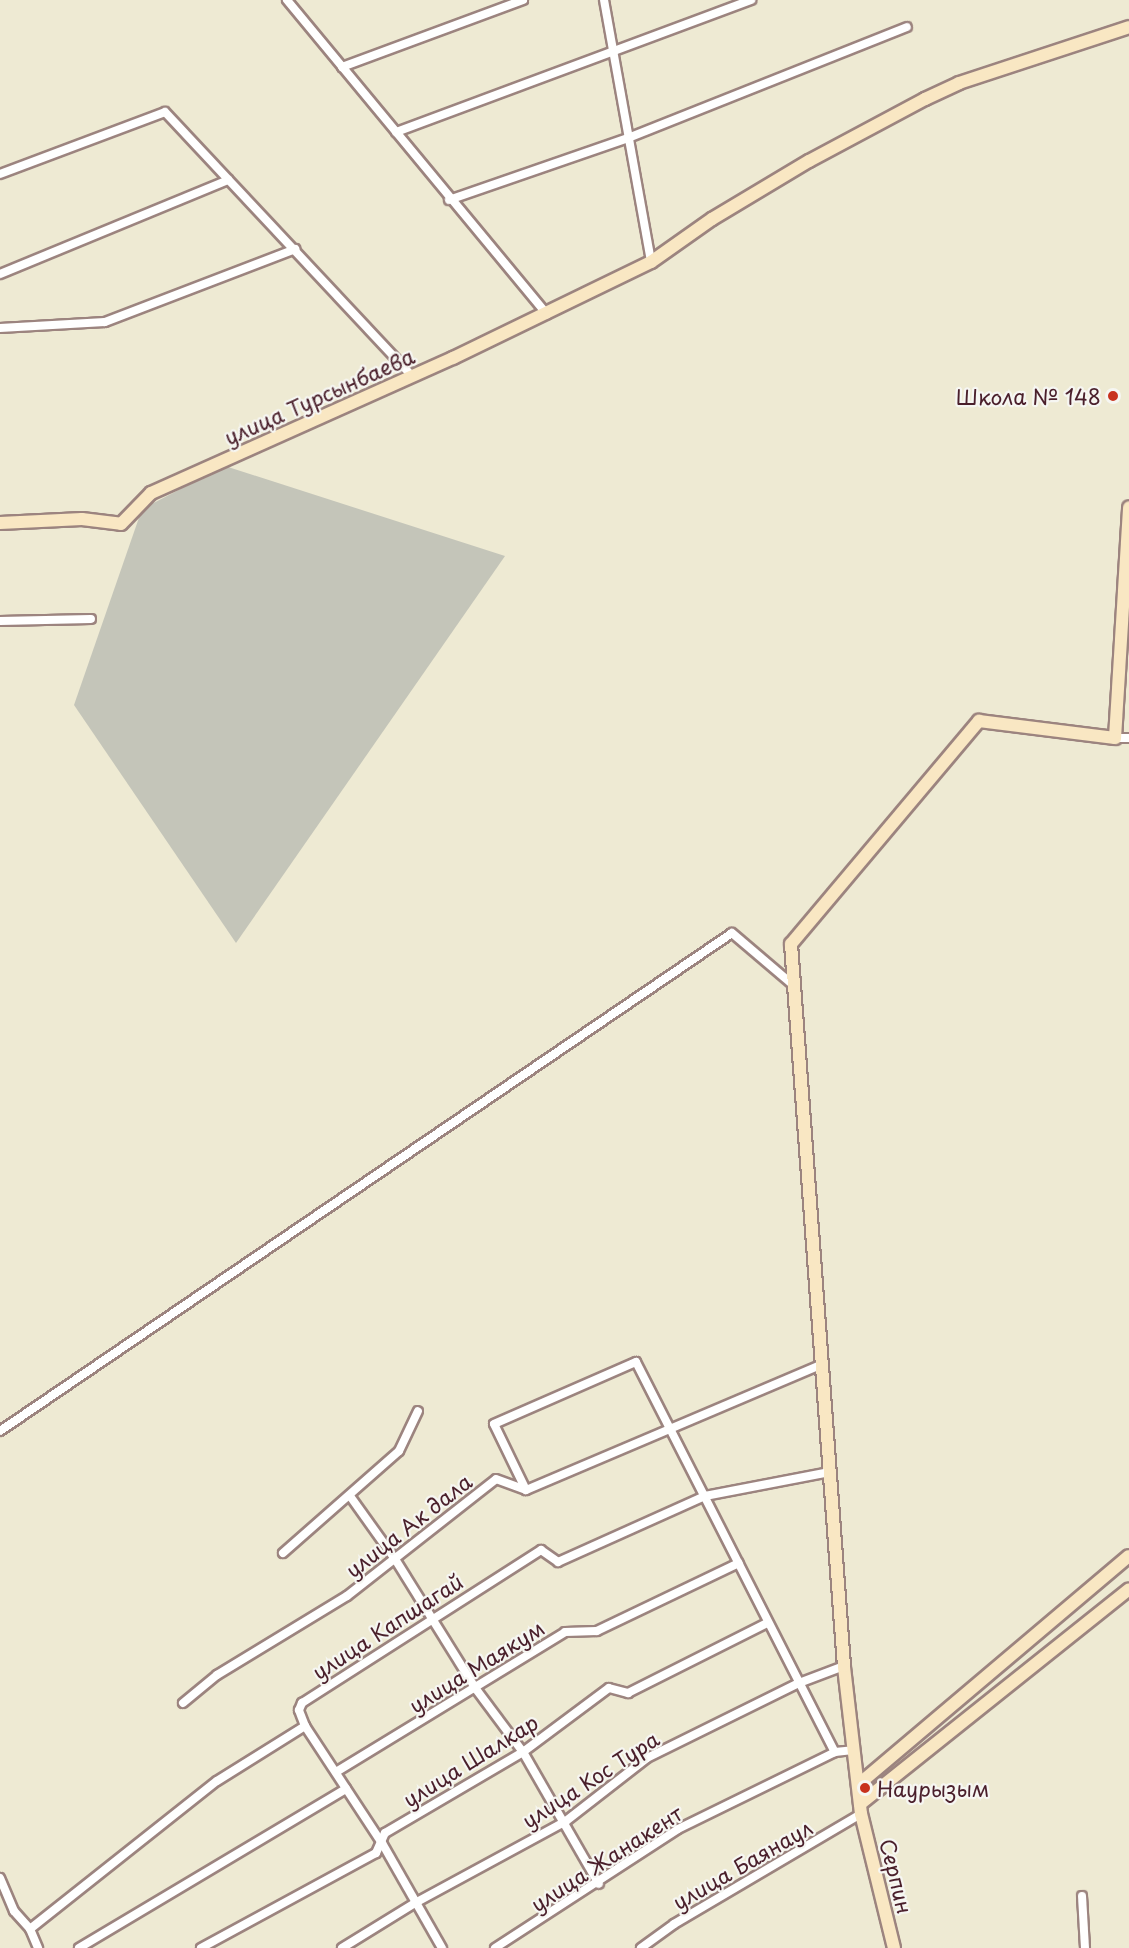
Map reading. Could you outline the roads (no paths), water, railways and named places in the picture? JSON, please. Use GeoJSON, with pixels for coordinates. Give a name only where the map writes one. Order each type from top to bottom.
{"type":"FeatureCollection","features":[{"type":"Feature","properties":{"kind":"street"},"geometry":{"type":"LineString","coordinates":[[301,0],[289,2],[449,200],[547,314]]}},
{"type":"Feature","properties":{"kind":"street"},"geometry":{"type":"LineString","coordinates":[[342,67],[523,0]]}},
{"type":"Feature","properties":{"kind":"street"},"geometry":{"type":"LineString","coordinates":[[604,0],[651,262]]}},
{"type":"Feature","properties":{"kind":"street"},"geometry":{"type":"LineString","coordinates":[[396,132],[751,0]]}},
{"type":"Feature","properties":{"kind":"street"},"geometry":{"type":"LineString","coordinates":[[449,200],[628,138],[907,27]]}},
{"type":"Feature","properties":{"kind":"street","name":"улица Турсынбаева"},"geometry":{"type":"LineString","coordinates":[[0,522],[82,519],[121,524],[151,493],[547,314],[651,262],[712,219],[809,161],[925,99],[959,83],[1129,27]]}},
{"type":"Feature","properties":{"kind":"street"},"geometry":{"type":"LineString","coordinates":[[0,174],[165,112],[411,375]]}},
{"type":"Feature","properties":{"kind":"street"},"geometry":{"type":"LineString","coordinates":[[0,274],[228,180]]}},
{"type":"Feature","properties":{"kind":"street"},"geometry":{"type":"LineString","coordinates":[[0,328],[105,322],[295,249]]}},
{"type":"Feature","properties":{"kind":"street"},"geometry":{"type":"LineString","coordinates":[[1129,507],[1124,670],[1115,738],[1129,738]]}},
{"type":"Feature","properties":{"kind":"street"},"geometry":{"type":"LineString","coordinates":[[0,621],[91,619]]}},
{"type":"Feature","properties":{"kind":"street","name":"Серпин"},"geometry":{"type":"LineString","coordinates":[[894,1948],[861,1809],[844,1666],[792,984],[791,944],[795,934],[980,722],[1115,738]]}},
{"type":"Feature","properties":{"kind":"street"},"geometry":{"type":"LineString","coordinates":[[0,1431],[732,933],[792,984]]}},
{"type":"Feature","properties":{"kind":"street"},"geometry":{"type":"LineString","coordinates":[[821,1365],[671,1429],[526,1490],[494,1424],[630,1362],[638,1366],[671,1429],[739,1563],[767,1623],[836,1752]]}},
{"type":"Feature","properties":{"kind":"street"},"geometry":{"type":"LineString","coordinates":[[283,1553],[399,1451],[418,1412]]}},
{"type":"Feature","properties":{"kind":"street","name":"улица Капшагай"},"geometry":{"type":"LineString","coordinates":[[305,1726],[299,1710],[302,1703],[431,1618],[541,1550],[558,1563],[705,1496],[830,1472]]}},
{"type":"Feature","properties":{"kind":"street","name":"улица Ак дала"},"geometry":{"type":"LineString","coordinates":[[183,1704],[217,1675],[347,1596],[496,1479],[526,1490]]}},
{"type":"Feature","properties":{"kind":"street"},"geometry":{"type":"LineString","coordinates":[[350,1496],[395,1559],[476,1689],[524,1752],[566,1821],[599,1884]]}},
{"type":"Feature","properties":{"kind":"street"},"geometry":{"type":"LineString","coordinates":[[859,1784],[1129,1556]]}},
{"type":"Feature","properties":{"kind":"street","name":"улица Маякум"},"geometry":{"type":"LineString","coordinates":[[336,1772],[476,1689],[565,1632],[597,1631],[739,1563]]}},
{"type":"Feature","properties":{"kind":"street"},"geometry":{"type":"LineString","coordinates":[[861,1809],[1129,1589]]}},
{"type":"Feature","properties":{"kind":"street","name":"улица Шалкар"},"geometry":{"type":"LineString","coordinates":[[201,1948],[376,1853],[385,1833],[524,1752],[609,1688],[628,1693],[767,1623]]}},
{"type":"Feature","properties":{"kind":"street","name":"улица Кос Тура"},"geometry":{"type":"LineString","coordinates":[[342,1948],[415,1902],[566,1821],[647,1758],[799,1683],[844,1666]]}},
{"type":"Feature","properties":{"kind":"street"},"geometry":{"type":"LineString","coordinates":[[30,1929],[217,1781],[305,1726],[382,1843],[442,1948]]}},
{"type":"Feature","properties":{"kind":"street","name":"улица Жанакент"},"geometry":{"type":"LineString","coordinates":[[495,1948],[599,1884],[678,1829],[836,1752],[853,1750]]}},
{"type":"Feature","properties":{"kind":"street"},"geometry":{"type":"LineString","coordinates":[[79,1948],[346,1789]]}},
{"type":"Feature","properties":{"kind":"street","name":"улица Баянаул"},"geometry":{"type":"LineString","coordinates":[[641,1948],[674,1924],[861,1809]]}},
{"type":"Feature","properties":{"kind":"street"},"geometry":{"type":"LineString","coordinates":[[0,1878],[14,1911],[30,1929],[38,1948]]}},
{"type":"Feature","properties":{"kind":"street"},"geometry":{"type":"LineString","coordinates":[[1082,1896],[1085,1948]]}},
{"type":"Feature","properties":{"kind":"place","name":"Школа № 148"},"geometry":{"type":"Point","coordinates":[1113,396]}},
{"type":"Feature","properties":{"kind":"place","name":"Наурызым"},"geometry":{"type":"Point","coordinates":[865,1788]}}]}
